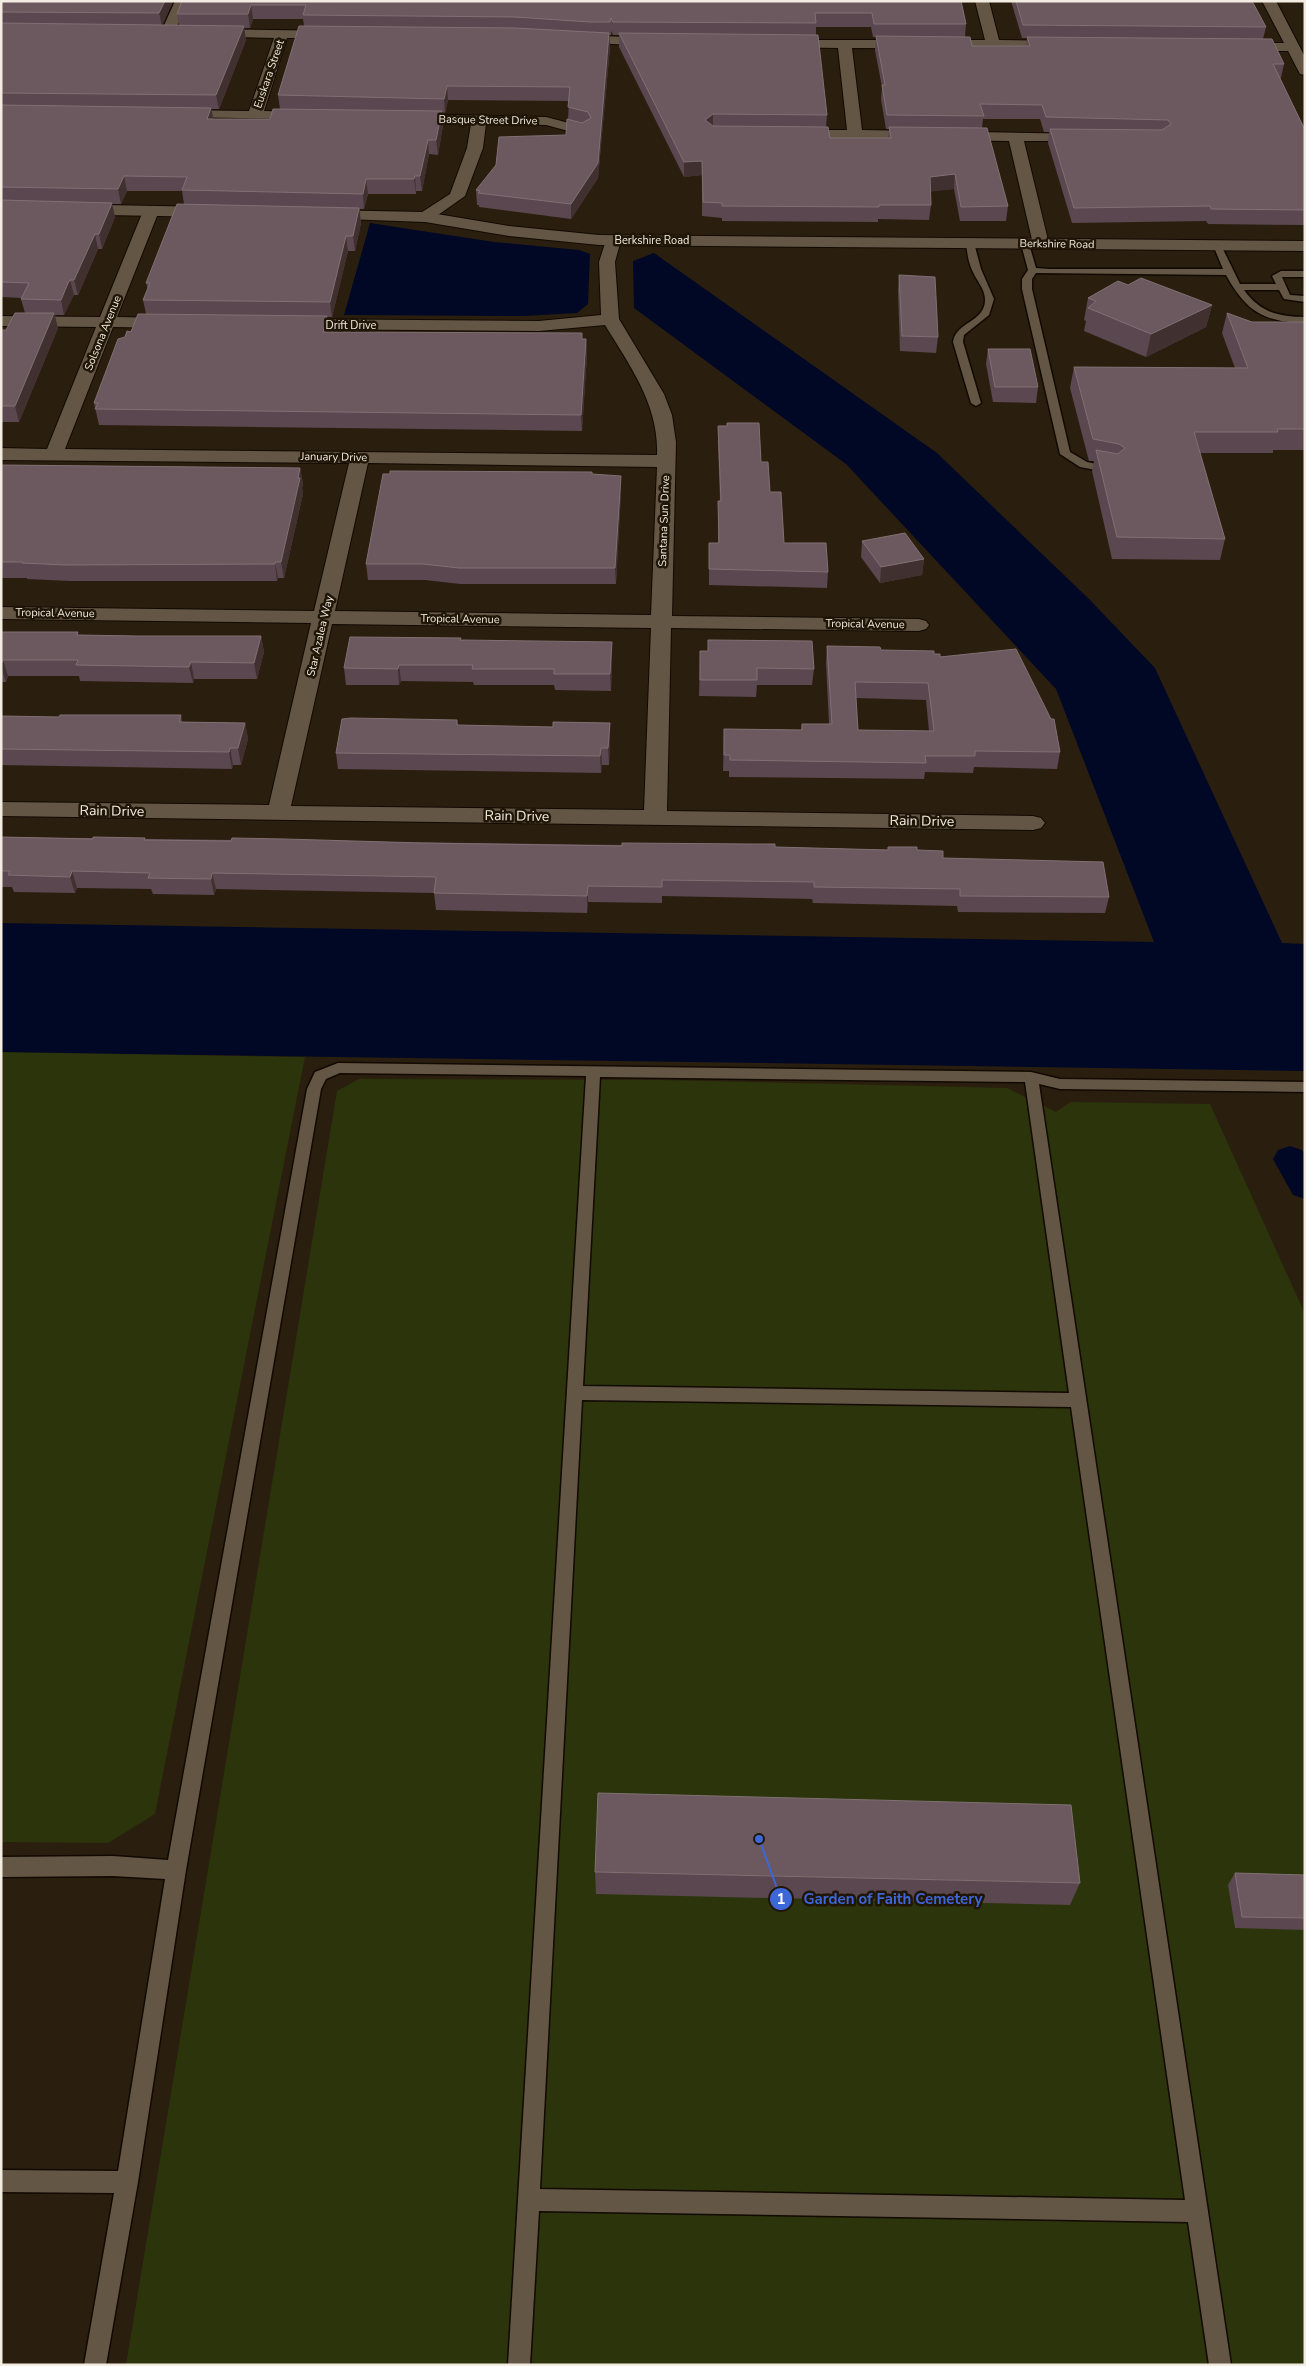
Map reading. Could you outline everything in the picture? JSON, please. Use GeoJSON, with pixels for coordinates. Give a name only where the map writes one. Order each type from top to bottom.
{"type":"FeatureCollection","features":[{"type":"Feature","properties":{"kind":"street"},"geometry":{"type":"LineString","coordinates":[[182,1],[163,32],[350,34]]}},
{"type":"Feature","properties":{"kind":"street"},"geometry":{"type":"LineString","coordinates":[[982,1],[993,45]]}},
{"type":"Feature","properties":{"kind":"street"},"geometry":{"type":"LineString","coordinates":[[1269,1],[1305,71]]}},
{"type":"Feature","properties":{"kind":"street","name":"Euskara Street"},"geometry":{"type":"LineString","coordinates":[[255,115],[282,33]]}},
{"type":"Feature","properties":{"kind":"street"},"geometry":{"type":"LineString","coordinates":[[562,39],[668,42]]}},
{"type":"Feature","properties":{"kind":"street"},"geometry":{"type":"LineString","coordinates":[[766,43],[1083,46]]}},
{"type":"Feature","properties":{"kind":"street"},"geometry":{"type":"LineString","coordinates":[[845,44],[855,135]]}},
{"type":"Feature","properties":{"kind":"street"},"geometry":{"type":"LineString","coordinates":[[1223,47],[1293,47]]}},
{"type":"Feature","properties":{"kind":"street"},"geometry":{"type":"LineString","coordinates":[[157,114],[323,116]]}},
{"type":"Feature","properties":{"kind":"street","name":"Basque Street Drive"},"geometry":{"type":"LineString","coordinates":[[392,118],[546,121],[583,131]]}},
{"type":"Feature","properties":{"kind":"street"},"geometry":{"type":"LineString","coordinates":[[425,217],[457,196],[475,148],[480,119]]}},
{"type":"Feature","properties":{"kind":"street"},"geometry":{"type":"LineString","coordinates":[[779,134],[1102,137]]}},
{"type":"Feature","properties":{"kind":"street"},"geometry":{"type":"LineString","coordinates":[[1015,136],[1033,244]]}},
{"type":"Feature","properties":{"kind":"street"},"geometry":{"type":"LineString","coordinates":[[1,208],[229,213]]}},
{"type":"Feature","properties":{"kind":"street","name":"Solsona Avenue"},"geometry":{"type":"LineString","coordinates":[[54,454],[151,211]]}},
{"type":"Feature","properties":{"kind":"street","name":"Berkshire Road"},"geometry":{"type":"LineString","coordinates":[[308,214],[425,217],[509,231],[613,240],[1305,246]]}},
{"type":"Feature","properties":{"kind":"street","name":"Santana Sun Drive"},"geometry":{"type":"LineString","coordinates":[[613,240],[608,262],[610,319],[655,394],[663,415],[667,461],[660,621],[655,818]]}},
{"type":"Feature","properties":{"kind":"street","name":"Drift Drive"},"geometry":{"type":"LineString","coordinates":[[274,324],[539,326],[610,319]]}},
{"type":"Feature","properties":{"kind":"street"},"geometry":{"type":"LineString","coordinates":[[1,322],[185,324]]}},
{"type":"Feature","properties":{"kind":"street","name":"January Drive"},"geometry":{"type":"LineString","coordinates":[[1,454],[667,461]]}},
{"type":"Feature","properties":{"kind":"street","name":"Star Azalea Way"},"geometry":{"type":"LineString","coordinates":[[278,814],[360,457]]}},
{"type":"Feature","properties":{"kind":"street","name":"Tropical Avenue"},"geometry":{"type":"LineString","coordinates":[[1,613],[919,625]]}},
{"type":"Feature","properties":{"kind":"street","name":"Rain Drive"},"geometry":{"type":"LineString","coordinates":[[1,809],[1033,823]]}},
{"type":"Feature","properties":{"kind":"lane"},"geometry":{"type":"LineString","coordinates":[[970,243],[976,268],[990,301],[989,308],[984,314],[959,334],[958,342],[976,403]]}},
{"type":"Feature","properties":{"kind":"lane"},"geometry":{"type":"LineString","coordinates":[[1033,244],[1030,265],[1033,270]]}},
{"type":"Feature","properties":{"kind":"lane"},"geometry":{"type":"LineString","coordinates":[[1216,245],[1227,272],[1248,300],[1261,312],[1282,319],[1305,320]]}},
{"type":"Feature","properties":{"kind":"lane"},"geometry":{"type":"LineString","coordinates":[[1033,270],[1050,272],[1227,272]]}},
{"type":"Feature","properties":{"kind":"lane"},"geometry":{"type":"LineString","coordinates":[[1033,270],[1027,279],[1027,289],[1066,454],[1084,465],[1114,470]]}},
{"type":"Feature","properties":{"kind":"lane"},"geometry":{"type":"LineString","coordinates":[[1305,274],[1278,274],[1277,276],[1287,297],[1305,299]]}},
{"type":"Feature","properties":{"kind":"lane"},"geometry":{"type":"LineString","coordinates":[[1239,287],[1283,288]]}},
{"type":"Feature","properties":{"kind":"lane"},"geometry":{"type":"LineString","coordinates":[[95,2365],[127,2182],[176,1870],[314,1088],[320,1076],[338,1068],[593,1070],[1032,1077],[1060,1084],[1305,1087]]}},
{"type":"Feature","properties":{"kind":"lane"},"geometry":{"type":"LineString","coordinates":[[519,2365],[593,1070]]}},
{"type":"Feature","properties":{"kind":"lane"},"geometry":{"type":"LineString","coordinates":[[1032,1077],[1220,2365]]}},
{"type":"Feature","properties":{"kind":"lane"},"geometry":{"type":"LineString","coordinates":[[574,1394],[1079,1400]]}},
{"type":"Feature","properties":{"kind":"lane"},"geometry":{"type":"LineString","coordinates":[[1,1868],[113,1866],[176,1870]]}},
{"type":"Feature","properties":{"kind":"lane"},"geometry":{"type":"LineString","coordinates":[[1,2181],[127,2182]]}},
{"type":"Feature","properties":{"kind":"lane"},"geometry":{"type":"LineString","coordinates":[[529,2200],[1199,2211]]}},
{"type":"Feature","properties":{"kind":"green space"},"geometry":{"type":"Polygon","coordinates":[[[1,1052],[305,1057],[155,1814],[108,1843],[1,1842],[1,1052]]]}},
{"type":"Feature","properties":{"kind":"green space"},"geometry":{"type":"Polygon","coordinates":[[[359,1079],[662,1080],[1007,1088],[1056,1112],[1070,1102],[1210,1104],[1305,1314],[1305,2365],[126,2365],[337,1091],[359,1079]]]}},
{"type":"Feature","properties":{"kind":"water"},"geometry":{"type":"Polygon","coordinates":[[[370,223],[494,242],[579,250],[590,254],[588,304],[577,313],[524,316],[344,315],[370,223]]]}},
{"type":"Feature","properties":{"kind":"water"},"geometry":{"type":"Polygon","coordinates":[[[654,253],[937,453],[1089,599],[1155,668],[1282,943],[1305,944],[1305,1071],[1,1052],[1,923],[1154,942],[1056,689],[846,464],[634,308],[633,261],[654,253]]]}},
{"type":"Feature","properties":{"kind":"building"},"geometry":{"type":"Polygon","coordinates":[[[1,1],[165,1],[159,13],[1,12],[1,1]]]}},
{"type":"Feature","properties":{"kind":"building"},"geometry":{"type":"Polygon","coordinates":[[[182,1],[961,1],[966,24],[874,24],[872,13],[815,13],[816,23],[613,22],[611,18],[610,22],[590,22],[515,17],[303,15],[306,5],[251,5],[248,14],[177,14],[182,1]]]}},
{"type":"Feature","properties":{"kind":"building"},"geometry":{"type":"Polygon","coordinates":[[[1016,1],[1252,1],[1266,27],[1023,25],[1016,1]]]}},
{"type":"Feature","properties":{"kind":"building"},"geometry":{"type":"Polygon","coordinates":[[[1,23],[244,26],[216,95],[1,93],[1,23]]]}},
{"type":"Feature","properties":{"kind":"building"},"geometry":{"type":"Polygon","coordinates":[[[299,26],[515,28],[609,33],[598,163],[571,204],[478,193],[480,191],[476,190],[496,165],[499,137],[566,135],[567,119],[582,123],[591,118],[588,112],[568,107],[570,87],[447,86],[444,99],[278,95],[299,26]]]}},
{"type":"Feature","properties":{"kind":"building"},"geometry":{"type":"Polygon","coordinates":[[[619,33],[818,35],[827,115],[713,114],[705,120],[713,126],[828,127],[830,138],[891,138],[889,127],[987,128],[1008,206],[961,207],[955,174],[930,177],[931,205],[879,205],[879,207],[722,206],[722,203],[703,202],[702,161],[684,162],[619,33]]]}},
{"type":"Feature","properties":{"kind":"building"},"geometry":{"type":"Polygon","coordinates":[[[876,36],[970,37],[972,46],[1030,46],[1027,37],[1272,39],[1284,64],[1273,64],[1305,130],[1305,210],[1211,209],[1210,206],[1074,208],[1050,129],[1162,130],[1171,124],[1168,120],[1046,117],[1042,105],[980,104],[984,116],[887,115],[882,85],[885,85],[876,36]]]}},
{"type":"Feature","properties":{"kind":"building"},"geometry":{"type":"Polygon","coordinates":[[[1,105],[211,108],[207,119],[270,119],[273,109],[442,111],[436,140],[428,140],[420,176],[415,176],[414,179],[366,179],[363,194],[182,190],[187,177],[124,176],[118,189],[1,187],[1,105]]]}},
{"type":"Feature","properties":{"kind":"building"},"geometry":{"type":"Polygon","coordinates":[[[1,200],[112,203],[99,234],[95,234],[74,280],[70,280],[68,283],[61,300],[21,299],[29,283],[1,282],[1,200]]]}},
{"type":"Feature","properties":{"kind":"building"},"geometry":{"type":"Polygon","coordinates":[[[177,204],[359,208],[353,236],[346,236],[330,302],[143,300],[150,283],[146,283],[177,204]]]}},
{"type":"Feature","properties":{"kind":"building"},"geometry":{"type":"Polygon","coordinates":[[[899,275],[935,277],[938,337],[902,336],[899,275]]]}},
{"type":"Feature","properties":{"kind":"building"},"geometry":{"type":"Polygon","coordinates":[[[1141,278],[1212,305],[1151,334],[1088,308],[1096,301],[1088,298],[1118,281],[1128,285],[1141,278]]]}},
{"type":"Feature","properties":{"kind":"building"},"geometry":{"type":"Polygon","coordinates":[[[15,313],[54,313],[15,406],[1,406],[1,330],[6,330],[15,313]]]}},
{"type":"Feature","properties":{"kind":"building"},"geometry":{"type":"Polygon","coordinates":[[[1227,313],[1252,322],[1305,322],[1305,429],[1277,429],[1278,432],[1194,432],[1225,539],[1117,537],[1096,450],[1118,454],[1125,448],[1119,444],[1093,439],[1074,367],[1248,368],[1227,313]]]}},
{"type":"Feature","properties":{"kind":"building"},"geometry":{"type":"Polygon","coordinates":[[[138,314],[327,316],[323,332],[582,333],[582,339],[586,339],[581,415],[95,409],[98,403],[94,403],[118,339],[125,337],[127,331],[131,332],[138,314]]]}},
{"type":"Feature","properties":{"kind":"building"},"geometry":{"type":"Polygon","coordinates":[[[988,349],[1030,349],[1038,387],[995,387],[988,349]]]}},
{"type":"Feature","properties":{"kind":"building"},"geometry":{"type":"Polygon","coordinates":[[[727,423],[759,423],[761,462],[768,462],[770,492],[781,492],[784,543],[826,543],[828,572],[709,569],[709,543],[719,543],[718,501],[721,501],[718,426],[727,426],[727,423]]]}},
{"type":"Feature","properties":{"kind":"building"},"geometry":{"type":"Polygon","coordinates":[[[1,465],[300,468],[298,478],[300,478],[281,562],[275,562],[275,564],[66,565],[1,562],[1,465]]]}},
{"type":"Feature","properties":{"kind":"building"},"geometry":{"type":"Polygon","coordinates":[[[390,471],[592,472],[592,474],[621,476],[615,568],[459,568],[423,564],[366,564],[383,474],[390,474],[390,471]]]}},
{"type":"Feature","properties":{"kind":"building"},"geometry":{"type":"Polygon","coordinates":[[[905,533],[924,559],[881,567],[862,541],[905,533]]]}},
{"type":"Feature","properties":{"kind":"building"},"geometry":{"type":"Polygon","coordinates":[[[1,632],[78,632],[77,635],[137,636],[261,636],[254,663],[191,662],[189,667],[76,665],[78,660],[3,660],[1,664],[1,632]]]}},
{"type":"Feature","properties":{"kind":"building"},"geometry":{"type":"Polygon","coordinates":[[[350,637],[612,642],[610,674],[554,674],[554,669],[472,669],[473,665],[399,665],[398,669],[344,668],[350,637]]]}},
{"type":"Feature","properties":{"kind":"building"},"geometry":{"type":"Polygon","coordinates":[[[708,640],[812,641],[814,669],[757,668],[757,680],[700,680],[700,651],[708,651],[708,640]]]}},
{"type":"Feature","properties":{"kind":"building"},"geometry":{"type":"Polygon","coordinates":[[[827,646],[934,651],[934,654],[940,654],[940,657],[1016,649],[1051,719],[1054,719],[1060,752],[975,751],[975,756],[925,756],[926,763],[730,760],[730,755],[724,755],[724,729],[802,730],[802,724],[832,724],[827,646]],[[855,682],[858,730],[934,731],[928,683],[855,682]]]}},
{"type":"Feature","properties":{"kind":"building"},"geometry":{"type":"Polygon","coordinates":[[[60,715],[181,715],[179,722],[245,723],[238,748],[230,748],[229,752],[1,749],[1,716],[59,717],[60,715]]]}},
{"type":"Feature","properties":{"kind":"building"},"geometry":{"type":"Polygon","coordinates":[[[342,719],[457,720],[457,725],[553,727],[553,722],[610,723],[608,748],[601,748],[600,756],[336,753],[342,719]]]}},
{"type":"Feature","properties":{"kind":"building"},"geometry":{"type":"Polygon","coordinates":[[[1,837],[93,839],[93,837],[145,838],[144,840],[231,841],[232,838],[622,846],[622,843],[775,844],[775,847],[888,850],[888,847],[917,847],[917,850],[943,851],[943,858],[1103,862],[1109,897],[960,896],[960,889],[814,887],[814,882],[662,880],[662,887],[588,886],[587,896],[434,893],[436,877],[212,873],[211,879],[148,878],[150,873],[72,871],[70,877],[8,875],[10,871],[1,871],[1,837]]]}},
{"type":"Feature","properties":{"kind":"building"},"geometry":{"type":"Polygon","coordinates":[[[598,1793],[1071,1805],[1080,1883],[595,1872],[598,1793]]]}},
{"type":"Feature","properties":{"kind":"building"},"geometry":{"type":"Polygon","coordinates":[[[1235,1873],[1305,1875],[1305,1918],[1242,1917],[1235,1873]]]}},
{"type":"Feature","properties":{"kind":"waterway"},"geometry":{"type":"LineString","coordinates":[[1290,1159],[1305,1186]]}},
{"type":"Feature","properties":{"kind":"place","name":"Garden of Faith Cemetery"},"geometry":{"type":"Point","coordinates":[759,1839]}}]}
